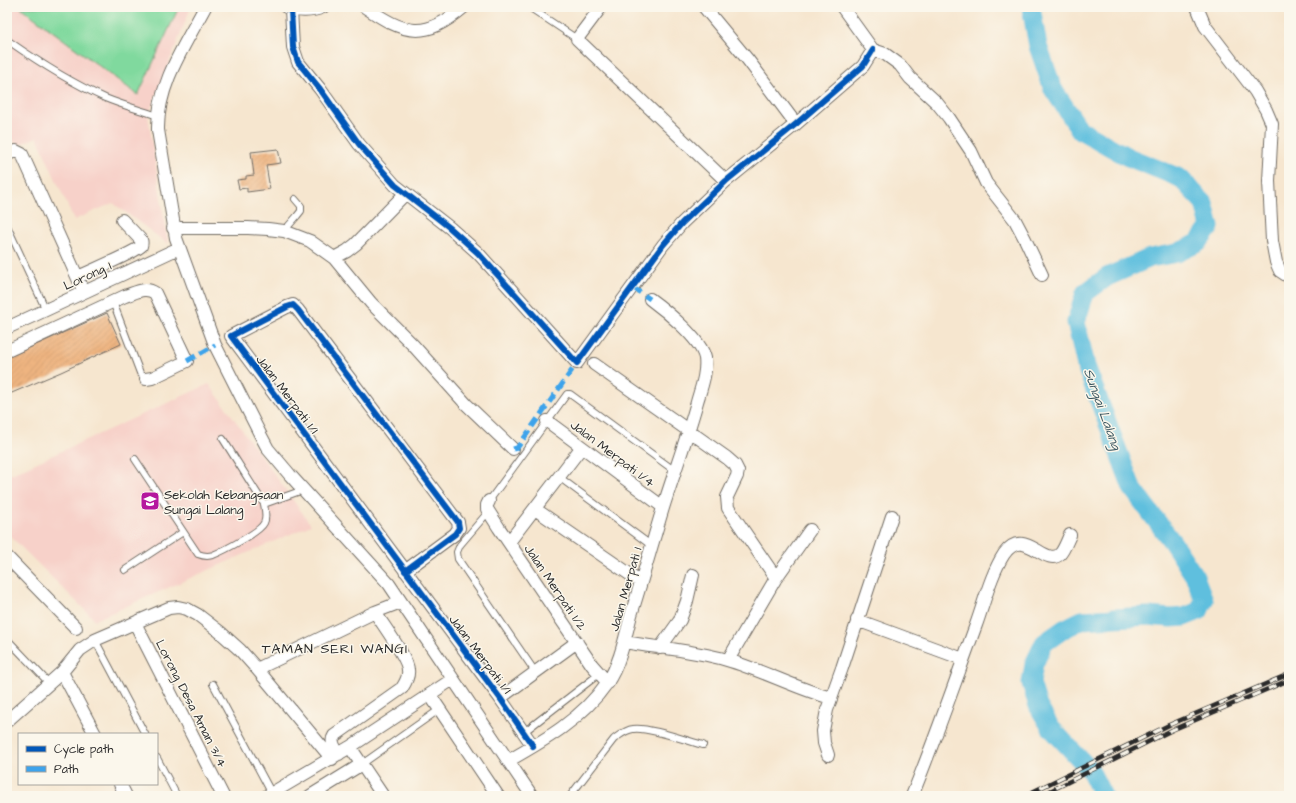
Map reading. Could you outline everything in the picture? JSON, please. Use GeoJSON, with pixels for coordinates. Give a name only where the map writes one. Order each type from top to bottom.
{"type":"FeatureCollection","features":[{"type":"Feature","properties":{"kind":"street"},"geometry":{"type":"LineString","coordinates":[[205,7],[170,74],[160,102],[158,130],[173,228],[215,345],[268,448],[303,490],[379,572],[401,602],[532,796]]}},
{"type":"Feature","properties":{"kind":"street"},"geometry":{"type":"LineString","coordinates":[[323,7],[311,10],[289,8],[293,47],[298,62],[320,89],[359,144],[395,185],[450,228],[478,253],[577,363],[663,245],[682,223],[726,180],[796,124],[862,66],[873,50]]}},
{"type":"Feature","properties":{"kind":"street"},"geometry":{"type":"LineString","coordinates":[[365,7],[386,21],[406,29],[419,31],[432,27],[464,7]]}},
{"type":"Feature","properties":{"kind":"street"},"geometry":{"type":"LineString","coordinates":[[601,7],[577,39],[726,180]]}},
{"type":"Feature","properties":{"kind":"street"},"geometry":{"type":"LineString","coordinates":[[704,7],[748,60],[796,124]]}},
{"type":"Feature","properties":{"kind":"street"},"geometry":{"type":"LineString","coordinates":[[842,7],[873,50],[885,54],[900,65],[910,78],[937,103],[950,118],[971,152],[986,183],[1015,220],[1042,275]]}},
{"type":"Feature","properties":{"kind":"street"},"geometry":{"type":"LineString","coordinates":[[1197,7],[1205,26],[1255,91],[1272,124],[1269,181],[1272,241],[1276,262],[1280,271],[1289,277]]}},
{"type":"Feature","properties":{"kind":"street"},"geometry":{"type":"LineString","coordinates":[[7,154],[16,151],[22,154],[84,292]]}},
{"type":"Feature","properties":{"kind":"street"},"geometry":{"type":"LineString","coordinates":[[334,258],[356,244],[405,194]]}},
{"type":"Feature","properties":{"kind":"street"},"geometry":{"type":"LineString","coordinates":[[78,277],[140,246],[142,243],[141,240],[122,220]]}},
{"type":"Feature","properties":{"kind":"street"},"geometry":{"type":"LineString","coordinates":[[173,228],[248,228],[284,231],[310,241],[334,258],[371,303],[413,345],[466,404],[513,449]]}},
{"type":"Feature","properties":{"kind":"street","name":"Lorong 1"},"geometry":{"type":"LineString","coordinates":[[7,328],[179,248]]}},
{"type":"Feature","properties":{"kind":"street"},"geometry":{"type":"LineString","coordinates":[[116,278],[125,296]]}},
{"type":"Feature","properties":{"kind":"street"},"geometry":{"type":"LineString","coordinates":[[7,351],[125,296],[143,290],[150,290],[155,293],[187,361],[152,378],[146,379]]}},
{"type":"Feature","properties":{"kind":"street","name":"Jalan Merpati 1"},"geometry":{"type":"LineString","coordinates":[[508,760],[533,746],[572,720],[598,696],[603,678],[613,673],[624,642],[663,508],[689,431],[704,380],[706,368],[703,351],[670,315],[650,299]]}},
{"type":"Feature","properties":{"kind":"street"},"geometry":{"type":"LineString","coordinates":[[215,345],[287,307],[293,305],[298,310],[458,522],[459,528],[455,534],[406,571]]}},
{"type":"Feature","properties":{"kind":"street","name":"Jalan Merpati 1/1"},"geometry":{"type":"LineString","coordinates":[[231,336],[500,698],[533,746]]}},
{"type":"Feature","properties":{"kind":"street"},"geometry":{"type":"LineString","coordinates":[[594,364],[735,465],[738,472],[728,497],[728,508],[776,578]]}},
{"type":"Feature","properties":{"kind":"street","name":"Jalan Merpati 1/4"},"geometry":{"type":"LineString","coordinates":[[547,421],[663,508]]}},
{"type":"Feature","properties":{"kind":"street"},"geometry":{"type":"LineString","coordinates":[[509,542],[581,448]]}},
{"type":"Feature","properties":{"kind":"street","name":"Jalan Merpati 1/2"},"geometry":{"type":"LineString","coordinates":[[488,506],[509,542],[603,678]]}},
{"type":"Feature","properties":{"kind":"street"},"geometry":{"type":"LineString","coordinates":[[535,509],[641,582]]}},
{"type":"Feature","properties":{"kind":"street"},"geometry":{"type":"LineString","coordinates":[[828,755],[824,743],[823,731],[827,710],[892,516]]}},
{"type":"Feature","properties":{"kind":"street"},"geometry":{"type":"LineString","coordinates":[[728,660],[776,578],[810,530]]}},
{"type":"Feature","properties":{"kind":"street"},"geometry":{"type":"LineString","coordinates":[[912,796],[998,564],[1010,547],[1017,543],[1024,544],[1055,557],[1060,554],[1070,535]]}},
{"type":"Feature","properties":{"kind":"street"},"geometry":{"type":"LineString","coordinates":[[7,557],[76,628]]}},
{"type":"Feature","properties":{"kind":"street"},"geometry":{"type":"LineString","coordinates":[[660,648],[680,620],[687,601],[693,575]]}},
{"type":"Feature","properties":{"kind":"street"},"geometry":{"type":"LineString","coordinates":[[257,669],[375,612],[401,602]]}},
{"type":"Feature","properties":{"kind":"street"},"geometry":{"type":"LineString","coordinates":[[8,718],[62,672],[80,650],[95,640],[169,608],[178,607],[198,614],[240,650],[336,756]]}},
{"type":"Feature","properties":{"kind":"street"},"geometry":{"type":"LineString","coordinates":[[336,756],[332,743],[334,736],[402,688],[406,681],[409,669],[403,656],[375,612]]}},
{"type":"Feature","properties":{"kind":"street"},"geometry":{"type":"LineString","coordinates":[[857,620],[964,659]]}},
{"type":"Feature","properties":{"kind":"street","name":"Lorong Desa Aman 3/4"},"geometry":{"type":"LineString","coordinates":[[135,623],[223,796]]}},
{"type":"Feature","properties":{"kind":"street"},"geometry":{"type":"LineString","coordinates":[[500,698],[577,642]]}},
{"type":"Feature","properties":{"kind":"street"},"geometry":{"type":"LineString","coordinates":[[624,642],[704,654],[728,660],[831,698]]}},
{"type":"Feature","properties":{"kind":"street"},"geometry":{"type":"LineString","coordinates":[[62,672],[93,733]]}},
{"type":"Feature","properties":{"kind":"street"},"geometry":{"type":"LineString","coordinates":[[269,795],[336,756],[453,679]]}},
{"type":"Feature","properties":{"kind":"street"},"geometry":{"type":"LineString","coordinates":[[430,695],[498,796]]}},
{"type":"Feature","properties":{"kind":"street"},"geometry":{"type":"LineString","coordinates":[[350,747],[383,796]]}},
{"type":"Feature","properties":{"kind":"street"},"geometry":{"type":"LineString","coordinates":[[310,796],[362,764]]}},
{"type":"Feature","properties":{"kind":"street"},"geometry":{"type":"LineString","coordinates":[[120,785],[126,796]]}},
{"type":"Feature","properties":{"kind":"lane"},"geometry":{"type":"LineString","coordinates":[[529,7],[577,39]]}},
{"type":"Feature","properties":{"kind":"lane"},"geometry":{"type":"LineString","coordinates":[[10,42],[31,57],[76,83],[106,98],[158,116]]}},
{"type":"Feature","properties":{"kind":"lane"},"geometry":{"type":"LineString","coordinates":[[284,231],[300,211],[301,206],[295,199]]}},
{"type":"Feature","properties":{"kind":"lane"},"geometry":{"type":"LineString","coordinates":[[7,226],[46,310]]}},
{"type":"Feature","properties":{"kind":"lane"},"geometry":{"type":"LineString","coordinates":[[113,302],[140,373],[146,379]]}},
{"type":"Feature","properties":{"kind":"lane"},"geometry":{"type":"LineString","coordinates":[[536,672],[458,559],[457,552],[460,545],[567,394],[570,394],[676,471]]}},
{"type":"Feature","properties":{"kind":"lane"},"geometry":{"type":"LineString","coordinates":[[135,460],[198,554],[204,557],[213,555],[256,532],[264,523],[266,512],[264,504],[223,439]]}},
{"type":"Feature","properties":{"kind":"lane"},"geometry":{"type":"LineString","coordinates":[[559,477],[652,546]]}},
{"type":"Feature","properties":{"kind":"lane"},"geometry":{"type":"LineString","coordinates":[[264,504],[303,490]]}},
{"type":"Feature","properties":{"kind":"lane"},"geometry":{"type":"LineString","coordinates":[[125,570],[183,532]]}},
{"type":"Feature","properties":{"kind":"lane"},"geometry":{"type":"LineString","coordinates":[[7,639],[49,682]]}},
{"type":"Feature","properties":{"kind":"lane"},"geometry":{"type":"LineString","coordinates":[[95,640],[144,733]]}},
{"type":"Feature","properties":{"kind":"lane"},"geometry":{"type":"LineString","coordinates":[[524,732],[603,678]]}},
{"type":"Feature","properties":{"kind":"lane"},"geometry":{"type":"LineString","coordinates":[[213,684],[269,795]]}},
{"type":"Feature","properties":{"kind":"lane"},"geometry":{"type":"LineString","coordinates":[[362,764],[440,709]]}},
{"type":"Feature","properties":{"kind":"lane"},"geometry":{"type":"LineString","coordinates":[[570,796],[614,739],[622,732],[633,728],[647,729],[703,745]]}},
{"type":"Feature","properties":{"kind":"lane"},"geometry":{"type":"LineString","coordinates":[[158,760],[177,796]]}},
{"type":"Feature","properties":{"kind":"shaded area"},"geometry":{"type":"Polygon","coordinates":[[[7,7],[191,7],[148,116],[168,244],[113,203],[74,220],[37,137],[18,145],[7,136],[7,7]]]}},
{"type":"Feature","properties":{"kind":"shaded area","name":"Sekolah Kebangsaan Sungai Lalang"},"geometry":{"type":"Polygon","coordinates":[[[209,384],[311,525],[95,620],[7,533],[7,476],[209,384]]]}},
{"type":"Feature","properties":{"kind":"green space"},"geometry":{"type":"Polygon","coordinates":[[[20,7],[179,7],[138,95],[20,7]]]}},
{"type":"Feature","properties":{"kind":"building"},"geometry":{"type":"Polygon","coordinates":[[[278,149],[281,163],[266,165],[270,189],[247,192],[247,188],[239,189],[237,180],[246,179],[246,176],[254,175],[251,152],[278,149]]]}},
{"type":"Feature","properties":{"kind":"building"},"geometry":{"type":"Polygon","coordinates":[[[107,313],[121,344],[7,395],[7,358],[107,313]]]}},
{"type":"Feature","properties":{"kind":"waterway","name":"Sungai Lalang"},"geometry":{"type":"LineString","coordinates":[[1031,7],[1038,46],[1053,89],[1080,130],[1128,157],[1180,178],[1204,203],[1210,227],[1198,243],[1177,253],[1150,258],[1107,277],[1085,293],[1076,322],[1086,366],[1132,488],[1173,543],[1195,577],[1204,600],[1199,611],[1184,617],[1171,618],[1148,616],[1082,620],[1064,629],[1044,643],[1034,664],[1031,683],[1038,706],[1051,728],[1090,770],[1103,796]]}},
{"type":"Feature","properties":{"kind":"railway"},"geometry":{"type":"LineString","coordinates":[[1024,796],[1169,725],[1289,674]]}},
{"type":"Feature","properties":{"kind":"railway"},"geometry":{"type":"LineString","coordinates":[[1040,796],[1172,730],[1289,680]]}},
{"type":"Feature","properties":{"kind":"marked path"},"geometry":{"type":"LineString","coordinates":[[632,287],[650,299]]}},
{"type":"Feature","properties":{"kind":"marked path"},"geometry":{"type":"LineString","coordinates":[[187,361],[215,345]]}},
{"type":"Feature","properties":{"kind":"marked path"},"geometry":{"type":"LineString","coordinates":[[513,449],[517,448],[577,363]]}},
{"type":"Feature","properties":{"kind":"cycle path"},"geometry":{"type":"LineString","coordinates":[[291,9],[293,47],[298,62],[320,89],[359,144],[395,185],[450,228],[478,253],[577,363],[663,245],[682,223],[726,181],[796,124],[863,66],[873,50]]}},
{"type":"Feature","properties":{"kind":"cycle path"},"geometry":{"type":"LineString","coordinates":[[405,571],[455,534],[459,528],[458,522],[293,305],[231,336],[500,698],[533,746]]}},
{"type":"Feature","properties":{"kind":"place","name":"Sekolah Kebangsaan Sungai Lalang"},"geometry":{"type":"Point","coordinates":[150,501]}},
{"type":"Feature","properties":{"kind":"district","name":"TAMAN SERI WANGI"},"geometry":{"type":"Point","coordinates":[335,648]}}]}
